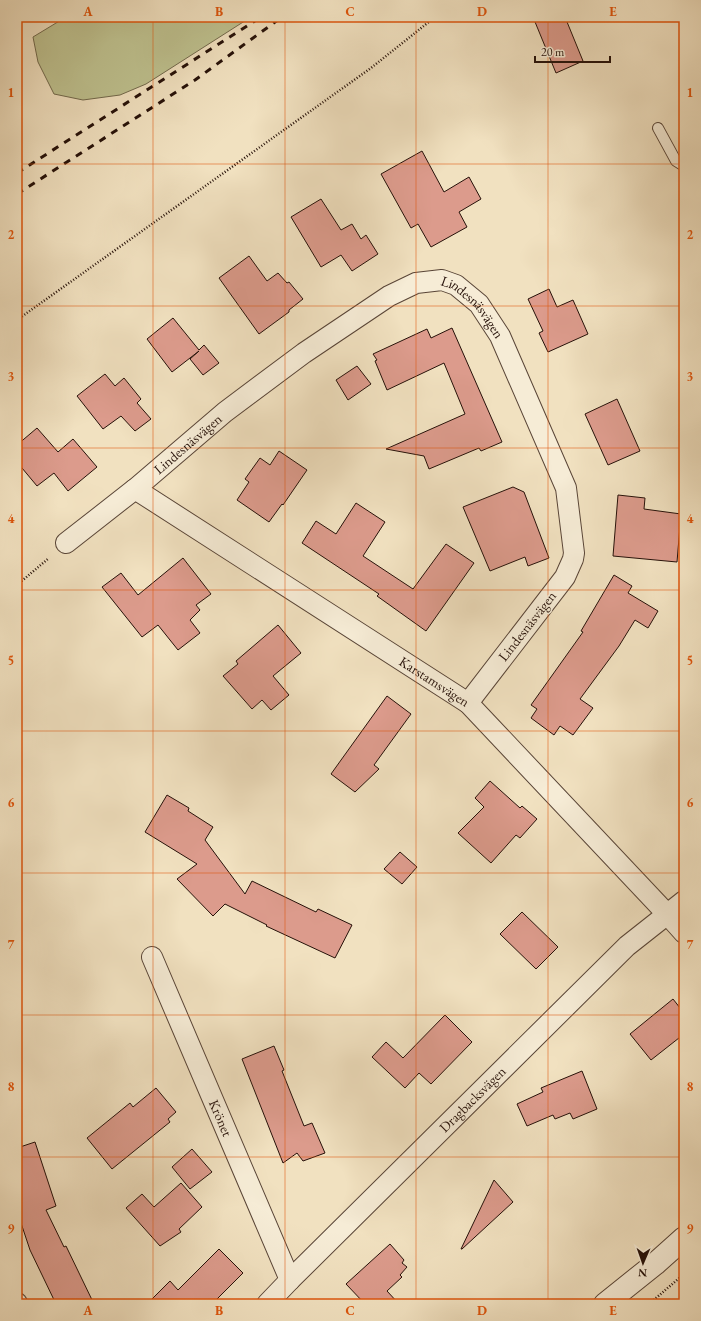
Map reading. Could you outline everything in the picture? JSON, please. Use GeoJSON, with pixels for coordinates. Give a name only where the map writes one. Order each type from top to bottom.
{"type":"FeatureCollection","features":[{"type":"Feature","properties":{"kind":"street","name":"Lindesnäsvägen"},"geometry":{"type":"LineString","coordinates":[[66,543],[135,489],[225,412],[304,353],[389,296],[416,283],[442,280],[456,285],[479,304],[500,336],[566,488],[574,553],[565,577],[468,703]]}},
{"type":"Feature","properties":{"kind":"street","name":"Karstamsvägen"},"geometry":{"type":"LineString","coordinates":[[135,489],[468,703],[668,914],[684,934]]}},
{"type":"Feature","properties":{"kind":"street","name":"Dragbacksvägen"},"geometry":{"type":"LineString","coordinates":[[267,1304],[627,946],[684,901]]}},
{"type":"Feature","properties":{"kind":"street","name":"Krönet"},"geometry":{"type":"LineString","coordinates":[[152,956],[290,1280]]}},
{"type":"Feature","properties":{"kind":"street"},"geometry":{"type":"LineString","coordinates":[[605,1304],[655,1264],[684,1238]]}},
{"type":"Feature","properties":{"kind":"lane"},"geometry":{"type":"LineString","coordinates":[[658,128],[676,161],[684,166]]}},
{"type":"Feature","properties":{"kind":"path"},"geometry":{"type":"LineString","coordinates":[[17,320],[371,68],[435,17]]}},
{"type":"Feature","properties":{"kind":"path"},"geometry":{"type":"LineString","coordinates":[[17,585],[66,543]]}},
{"type":"Feature","properties":{"kind":"path"},"geometry":{"type":"LineString","coordinates":[[649,1304],[684,1274]]}},
{"type":"Feature","properties":{"kind":"green space"},"geometry":{"type":"Polygon","coordinates":[[[63,17],[251,17],[146,84],[120,95],[83,100],[54,94],[38,62],[33,37],[61,20],[63,17]]]}},
{"type":"Feature","properties":{"kind":"building"},"geometry":{"type":"Polygon","coordinates":[[[533,17],[565,17],[583,61],[556,73],[533,17]]]}},
{"type":"Feature","properties":{"kind":"building"},"geometry":{"type":"Polygon","coordinates":[[[422,151],[444,192],[469,177],[481,199],[459,212],[467,227],[431,247],[418,224],[411,228],[381,174],[422,151]]]}},
{"type":"Feature","properties":{"kind":"building"},"geometry":{"type":"Polygon","coordinates":[[[321,199],[341,230],[352,224],[361,239],[366,235],[378,254],[352,271],[341,255],[321,267],[291,217],[321,199]]]}},
{"type":"Feature","properties":{"kind":"building"},"geometry":{"type":"Polygon","coordinates":[[[249,256],[267,281],[278,273],[287,283],[289,282],[303,299],[289,310],[289,312],[259,334],[219,278],[249,256]]]}},
{"type":"Feature","properties":{"kind":"building"},"geometry":{"type":"Polygon","coordinates":[[[549,289],[557,307],[573,300],[588,334],[548,352],[539,333],[543,331],[528,299],[549,289]]]}},
{"type":"Feature","properties":{"kind":"building"},"geometry":{"type":"Polygon","coordinates":[[[173,318],[199,350],[204,345],[219,363],[203,375],[190,359],[199,351],[172,372],[147,339],[173,318]]]}},
{"type":"Feature","properties":{"kind":"building"},"geometry":{"type":"Polygon","coordinates":[[[452,328],[502,442],[481,451],[479,448],[429,469],[424,456],[386,449],[465,414],[444,363],[387,390],[375,361],[377,360],[373,354],[427,329],[431,338],[452,328]]]}},
{"type":"Feature","properties":{"kind":"building"},"geometry":{"type":"Polygon","coordinates":[[[357,366],[371,384],[348,400],[336,380],[357,366]]]}},
{"type":"Feature","properties":{"kind":"building"},"geometry":{"type":"Polygon","coordinates":[[[105,374],[115,386],[124,378],[141,399],[137,403],[151,419],[135,431],[121,416],[103,429],[77,396],[105,374]]]}},
{"type":"Feature","properties":{"kind":"building"},"geometry":{"type":"Polygon","coordinates":[[[617,399],[640,451],[608,465],[585,414],[617,399]]]}},
{"type":"Feature","properties":{"kind":"building"},"geometry":{"type":"Polygon","coordinates":[[[37,428],[58,452],[73,439],[97,467],[68,491],[54,473],[37,486],[17,462],[17,445],[37,428]]]}},
{"type":"Feature","properties":{"kind":"building"},"geometry":{"type":"Polygon","coordinates":[[[279,451],[307,470],[283,505],[282,504],[269,522],[237,500],[249,482],[245,479],[260,458],[270,465],[279,451]]]}},
{"type":"Feature","properties":{"kind":"building"},"geometry":{"type":"Polygon","coordinates":[[[513,487],[524,492],[549,558],[528,566],[525,557],[490,571],[463,507],[513,487]]]}},
{"type":"Feature","properties":{"kind":"building"},"geometry":{"type":"Polygon","coordinates":[[[618,495],[645,498],[644,509],[681,514],[677,562],[613,556],[618,495]]]}},
{"type":"Feature","properties":{"kind":"building"},"geometry":{"type":"Polygon","coordinates":[[[356,503],[385,522],[363,556],[413,589],[446,544],[474,563],[426,631],[377,596],[379,594],[302,543],[316,521],[336,534],[356,503]]]}},
{"type":"Feature","properties":{"kind":"building"},"geometry":{"type":"Polygon","coordinates":[[[183,558],[211,594],[196,605],[200,610],[190,620],[200,633],[178,650],[158,625],[142,637],[102,587],[121,573],[138,595],[183,558]]]}},
{"type":"Feature","properties":{"kind":"building"},"geometry":{"type":"Polygon","coordinates":[[[614,575],[632,586],[628,593],[658,611],[648,628],[635,620],[619,646],[580,699],[593,708],[573,735],[560,726],[554,735],[531,718],[537,709],[531,705],[583,632],[581,631],[614,575]]]}},
{"type":"Feature","properties":{"kind":"building"},"geometry":{"type":"Polygon","coordinates":[[[278,625],[301,653],[273,676],[289,695],[271,710],[262,700],[252,709],[223,676],[238,664],[236,661],[278,625]]]}},
{"type":"Feature","properties":{"kind":"building"},"geometry":{"type":"Polygon","coordinates":[[[387,696],[411,714],[374,765],[379,769],[355,792],[331,774],[387,696]]]}},
{"type":"Feature","properties":{"kind":"building"},"geometry":{"type":"Polygon","coordinates":[[[490,781],[520,808],[522,806],[537,819],[520,838],[516,835],[491,863],[458,833],[484,807],[475,798],[490,781]]]}},
{"type":"Feature","properties":{"kind":"building"},"geometry":{"type":"Polygon","coordinates":[[[167,795],[189,808],[188,811],[213,827],[205,840],[245,894],[252,881],[316,912],[318,909],[352,925],[335,958],[266,926],[267,925],[225,904],[213,916],[177,879],[197,864],[145,832],[167,795]]]}},
{"type":"Feature","properties":{"kind":"building"},"geometry":{"type":"Polygon","coordinates":[[[400,852],[417,867],[402,884],[384,869],[400,852]]]}},
{"type":"Feature","properties":{"kind":"building"},"geometry":{"type":"Polygon","coordinates":[[[522,912],[558,947],[536,969],[500,934],[522,912]]]}},
{"type":"Feature","properties":{"kind":"building"},"geometry":{"type":"Polygon","coordinates":[[[673,999],[684,1013],[684,1034],[651,1060],[630,1034],[673,999]]]}},
{"type":"Feature","properties":{"kind":"building"},"geometry":{"type":"Polygon","coordinates":[[[445,1015],[472,1042],[431,1084],[419,1073],[405,1088],[372,1057],[386,1042],[403,1058],[445,1015]]]}},
{"type":"Feature","properties":{"kind":"building"},"geometry":{"type":"Polygon","coordinates":[[[274,1046],[284,1070],[282,1071],[304,1126],[312,1123],[325,1153],[303,1161],[297,1153],[283,1163],[242,1059],[274,1046]]]}},
{"type":"Feature","properties":{"kind":"building"},"geometry":{"type":"Polygon","coordinates":[[[582,1071],[597,1109],[573,1119],[570,1113],[555,1119],[553,1115],[527,1126],[517,1104],[543,1092],[541,1088],[582,1071]]]}},
{"type":"Feature","properties":{"kind":"building"},"geometry":{"type":"Polygon","coordinates":[[[156,1088],[176,1112],[168,1119],[170,1122],[112,1169],[87,1138],[130,1103],[133,1107],[156,1088]]]}},
{"type":"Feature","properties":{"kind":"building"},"geometry":{"type":"Polygon","coordinates":[[[35,1142],[56,1206],[46,1210],[64,1247],[66,1246],[94,1304],[56,1304],[30,1250],[17,1211],[17,1148],[35,1142]]]}},
{"type":"Feature","properties":{"kind":"building"},"geometry":{"type":"Polygon","coordinates":[[[192,1149],[212,1172],[190,1189],[172,1167],[192,1149]]]}},
{"type":"Feature","properties":{"kind":"building"},"geometry":{"type":"Polygon","coordinates":[[[494,1180],[513,1202],[461,1249],[494,1180]]]}},
{"type":"Feature","properties":{"kind":"building"},"geometry":{"type":"Polygon","coordinates":[[[181,1183],[202,1207],[179,1229],[181,1232],[160,1246],[126,1208],[142,1194],[154,1207],[181,1183]]]}},
{"type":"Feature","properties":{"kind":"building"},"geometry":{"type":"Polygon","coordinates":[[[390,1244],[404,1260],[402,1263],[407,1267],[400,1275],[402,1277],[387,1291],[399,1304],[365,1304],[346,1284],[390,1244]]]}},
{"type":"Feature","properties":{"kind":"building"},"geometry":{"type":"Polygon","coordinates":[[[219,1249],[243,1273],[212,1304],[147,1304],[170,1281],[178,1290],[219,1249]]]}},
{"type":"Feature","properties":{"kind":"railway"},"geometry":{"type":"LineString","coordinates":[[17,173],[261,17]]}},
{"type":"Feature","properties":{"kind":"railway"},"geometry":{"type":"LineString","coordinates":[[17,194],[195,80],[282,17]]}}]}
